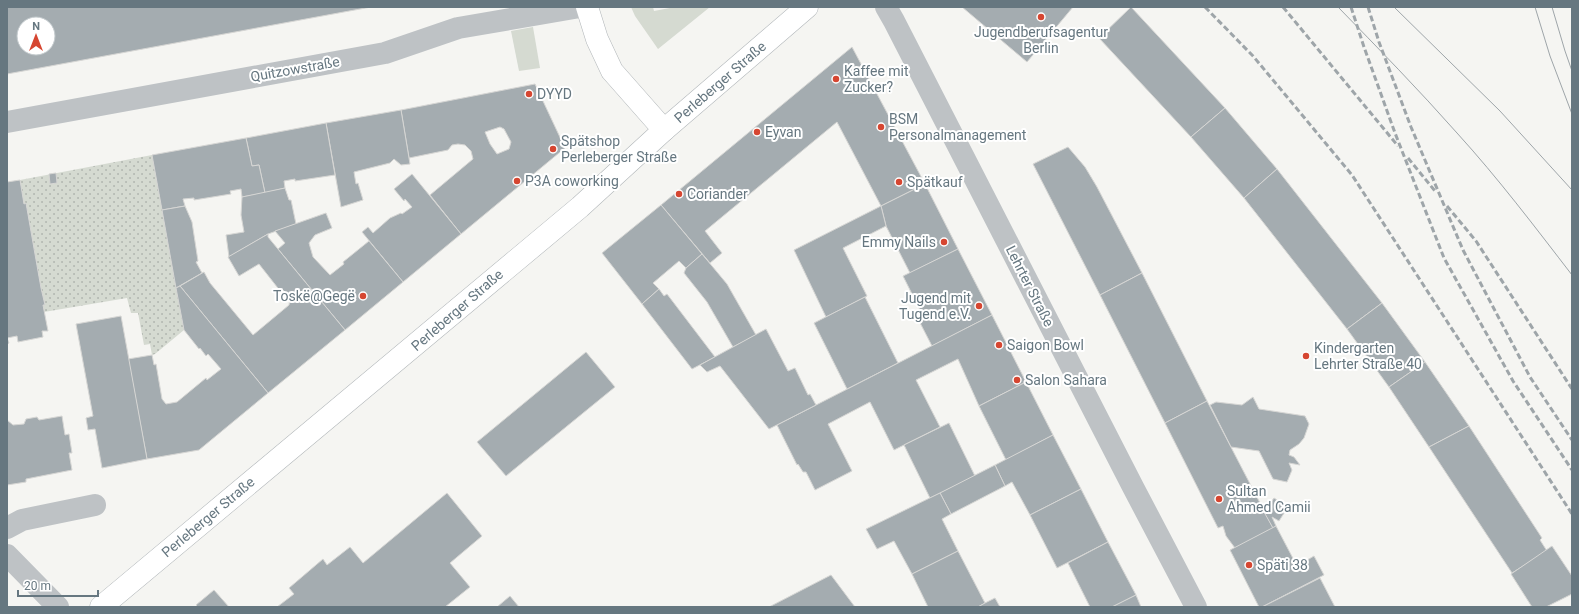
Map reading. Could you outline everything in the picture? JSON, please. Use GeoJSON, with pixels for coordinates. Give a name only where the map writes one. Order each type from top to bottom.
{"type":"FeatureCollection","features":[{"type":"Feature","properties":{"kind":"main road"},"geometry":{"type":"LineString","coordinates":[[587,7],[597,39],[612,71],[664,130]]}},
{"type":"Feature","properties":{"kind":"main road","name":"Perleberger Straße"},"geometry":{"type":"LineString","coordinates":[[101,607],[437,328],[490,281],[586,201],[664,130],[807,7]]}},
{"type":"Feature","properties":{"kind":"street","name":"Quitzowstraße"},"geometry":{"type":"LineString","coordinates":[[7,122],[385,53],[458,28],[580,7]]}},
{"type":"Feature","properties":{"kind":"street","name":"Lehrter Straße"},"geometry":{"type":"LineString","coordinates":[[886,7],[1196,607]]}},
{"type":"Feature","properties":{"kind":"street"},"geometry":{"type":"LineString","coordinates":[[7,528],[22,520],[95,506]]}},
{"type":"Feature","properties":{"kind":"street"},"geometry":{"type":"LineString","coordinates":[[7,555],[58,607]]}},
{"type":"Feature","properties":{"kind":"shaded area"},"geometry":{"type":"Polygon","coordinates":[[[631,7],[653,7],[654,11],[675,7],[710,7],[658,49],[635,16],[631,7]]]}},
{"type":"Feature","properties":{"kind":"shaded area"},"geometry":{"type":"Polygon","coordinates":[[[533,27],[540,68],[519,71],[511,31],[533,27]]]}},
{"type":"Feature","properties":{"kind":"shaded area"},"geometry":{"type":"Polygon","coordinates":[[[152,155],[184,330],[152,355],[150,344],[144,345],[138,313],[131,313],[127,298],[44,312],[43,305],[45,305],[20,180],[152,155]]]}},
{"type":"Feature","properties":{"kind":"building"},"geometry":{"type":"Polygon","coordinates":[[[7,7],[371,7],[7,74],[7,7]]]}},
{"type":"Feature","properties":{"kind":"building"},"geometry":{"type":"Polygon","coordinates":[[[962,7],[1073,7],[1027,62],[962,7]]]}},
{"type":"Feature","properties":{"kind":"building"},"geometry":{"type":"Polygon","coordinates":[[[1131,7],[1225,108],[1191,137],[1099,38],[1131,7]]]}},
{"type":"Feature","properties":{"kind":"building"},"geometry":{"type":"Polygon","coordinates":[[[852,47],[925,184],[881,206],[837,122],[705,231],[722,253],[710,263],[661,205],[852,47]]]}},
{"type":"Feature","properties":{"kind":"building"},"geometry":{"type":"Polygon","coordinates":[[[535,84],[565,148],[461,234],[430,195],[473,159],[471,151],[465,145],[458,144],[452,145],[448,150],[409,158],[401,110],[535,84]],[[500,127],[485,132],[490,144],[497,154],[509,149],[511,142],[504,129],[500,127]]]}},
{"type":"Feature","properties":{"kind":"building"},"geometry":{"type":"Polygon","coordinates":[[[1225,108],[1277,169],[1244,198],[1191,137],[1225,108]]]}},
{"type":"Feature","properties":{"kind":"building"},"geometry":{"type":"Polygon","coordinates":[[[401,110],[410,164],[401,165],[394,159],[390,163],[354,172],[356,184],[358,183],[363,200],[341,207],[326,123],[401,110]]]}},
{"type":"Feature","properties":{"kind":"building"},"geometry":{"type":"Polygon","coordinates":[[[326,123],[335,175],[295,181],[295,179],[284,181],[285,188],[265,193],[259,165],[252,166],[246,138],[326,123]]]}},
{"type":"Feature","properties":{"kind":"building"},"geometry":{"type":"Polygon","coordinates":[[[246,138],[252,166],[259,165],[265,193],[242,197],[241,189],[230,191],[231,194],[194,200],[194,198],[183,199],[185,206],[162,210],[152,155],[246,138]]]}},
{"type":"Feature","properties":{"kind":"building"},"geometry":{"type":"Polygon","coordinates":[[[1068,147],[1085,167],[1097,187],[1142,273],[1100,295],[1033,164],[1068,147]]]}},
{"type":"Feature","properties":{"kind":"building"},"geometry":{"type":"Polygon","coordinates":[[[1277,169],[1382,303],[1347,329],[1244,198],[1277,169]]]}},
{"type":"Feature","properties":{"kind":"building"},"geometry":{"type":"Polygon","coordinates":[[[56,173],[57,183],[50,184],[49,174],[56,173]]]}},
{"type":"Feature","properties":{"kind":"building"},"geometry":{"type":"Polygon","coordinates":[[[412,174],[461,234],[403,282],[362,232],[368,227],[373,233],[390,218],[401,213],[402,214],[412,207],[405,199],[404,201],[394,189],[412,174]]]}},
{"type":"Feature","properties":{"kind":"building"},"geometry":{"type":"Polygon","coordinates":[[[20,180],[24,204],[26,203],[45,305],[43,305],[48,331],[42,331],[43,337],[18,342],[17,336],[7,338],[7,182],[20,180]]]}},
{"type":"Feature","properties":{"kind":"building"},"geometry":{"type":"Polygon","coordinates":[[[925,184],[958,249],[910,273],[886,226],[881,206],[925,184]]]}},
{"type":"Feature","properties":{"kind":"building"},"geometry":{"type":"Polygon","coordinates":[[[285,188],[289,200],[291,200],[296,224],[268,234],[229,257],[226,235],[244,232],[241,215],[242,197],[285,188]]]}},
{"type":"Feature","properties":{"kind":"building"},"geometry":{"type":"Polygon","coordinates":[[[661,205],[702,254],[686,268],[679,261],[653,283],[659,289],[642,304],[602,253],[661,205]]]}},
{"type":"Feature","properties":{"kind":"building"},"geometry":{"type":"Polygon","coordinates":[[[185,206],[192,222],[198,261],[196,262],[202,273],[176,288],[162,210],[185,206]]]}},
{"type":"Feature","properties":{"kind":"building"},"geometry":{"type":"Polygon","coordinates":[[[881,206],[886,226],[843,248],[867,296],[826,317],[794,250],[881,206]]]}},
{"type":"Feature","properties":{"kind":"building"},"geometry":{"type":"Polygon","coordinates":[[[326,213],[332,228],[315,235],[309,243],[313,257],[330,275],[344,264],[343,262],[369,241],[403,282],[345,330],[278,249],[285,243],[275,231],[326,213]]]}},
{"type":"Feature","properties":{"kind":"building"},"geometry":{"type":"Polygon","coordinates":[[[268,234],[268,237],[345,330],[268,393],[180,286],[204,272],[210,283],[253,335],[289,305],[290,298],[283,290],[281,292],[259,264],[239,276],[228,257],[268,234]]]}},
{"type":"Feature","properties":{"kind":"building"},"geometry":{"type":"Polygon","coordinates":[[[958,249],[992,315],[932,346],[916,315],[921,312],[903,276],[958,249]]]}},
{"type":"Feature","properties":{"kind":"building"},"geometry":{"type":"Polygon","coordinates":[[[702,254],[727,284],[756,335],[733,347],[707,302],[684,273],[686,268],[702,254]]]}},
{"type":"Feature","properties":{"kind":"building"},"geometry":{"type":"Polygon","coordinates":[[[1142,273],[1207,401],[1165,423],[1100,295],[1142,273]]]}},
{"type":"Feature","properties":{"kind":"building"},"geometry":{"type":"Polygon","coordinates":[[[180,286],[268,393],[199,450],[147,459],[128,359],[152,355],[154,365],[156,364],[162,399],[166,404],[177,402],[206,378],[207,380],[221,369],[208,354],[206,356],[200,348],[199,349],[184,330],[176,288],[180,286]]]}},
{"type":"Feature","properties":{"kind":"building"},"geometry":{"type":"Polygon","coordinates":[[[659,289],[664,296],[667,294],[715,357],[692,369],[642,304],[659,289]]]}},
{"type":"Feature","properties":{"kind":"building"},"geometry":{"type":"Polygon","coordinates":[[[865,297],[898,363],[847,389],[814,323],[865,297]]]}},
{"type":"Feature","properties":{"kind":"building"},"geometry":{"type":"Polygon","coordinates":[[[1382,303],[1425,362],[1389,387],[1347,329],[1382,303]]]}},
{"type":"Feature","properties":{"kind":"building"},"geometry":{"type":"Polygon","coordinates":[[[992,315],[1026,382],[979,406],[958,359],[916,380],[940,427],[894,450],[870,402],[828,424],[852,471],[815,490],[806,472],[803,472],[798,464],[797,465],[777,425],[992,315]]]}},
{"type":"Feature","properties":{"kind":"building"},"geometry":{"type":"Polygon","coordinates":[[[121,316],[147,459],[102,468],[95,429],[88,430],[86,418],[93,416],[76,324],[121,316]]]}},
{"type":"Feature","properties":{"kind":"building"},"geometry":{"type":"Polygon","coordinates":[[[766,329],[788,371],[795,368],[808,395],[810,394],[816,405],[769,429],[720,366],[707,372],[700,365],[766,329]]]}},
{"type":"Feature","properties":{"kind":"building"},"geometry":{"type":"Polygon","coordinates":[[[586,352],[615,387],[506,476],[477,442],[586,352]]]}},
{"type":"Feature","properties":{"kind":"building"},"geometry":{"type":"Polygon","coordinates":[[[1425,362],[1469,426],[1429,447],[1389,387],[1425,362]]]}},
{"type":"Feature","properties":{"kind":"building"},"geometry":{"type":"Polygon","coordinates":[[[1026,382],[1053,435],[1006,460],[979,406],[1026,382]]]}},
{"type":"Feature","properties":{"kind":"building"},"geometry":{"type":"Polygon","coordinates":[[[1253,397],[1259,409],[1305,416],[1309,424],[1304,438],[1299,444],[1290,450],[1289,455],[1294,457],[1300,465],[1289,463],[1292,470],[1287,482],[1273,479],[1259,451],[1231,447],[1210,405],[1216,402],[1242,405],[1253,397]]]}},
{"type":"Feature","properties":{"kind":"building"},"geometry":{"type":"Polygon","coordinates":[[[1207,401],[1273,528],[1235,548],[1226,536],[1223,526],[1218,528],[1165,423],[1207,401]]]}},
{"type":"Feature","properties":{"kind":"building"},"geometry":{"type":"Polygon","coordinates":[[[62,416],[65,435],[69,434],[72,453],[69,453],[72,470],[26,479],[26,482],[7,485],[7,420],[13,425],[24,424],[26,419],[37,417],[39,420],[62,416]]]}},
{"type":"Feature","properties":{"kind":"building"},"geometry":{"type":"Polygon","coordinates":[[[949,423],[975,476],[930,498],[904,445],[949,423]]]}},
{"type":"Feature","properties":{"kind":"building"},"geometry":{"type":"Polygon","coordinates":[[[1469,426],[1542,538],[1540,540],[1547,551],[1512,573],[1429,447],[1469,426]]]}},
{"type":"Feature","properties":{"kind":"building"},"geometry":{"type":"Polygon","coordinates":[[[1053,435],[1081,489],[1030,515],[1012,482],[1005,486],[995,465],[1053,435]]]}},
{"type":"Feature","properties":{"kind":"building"},"geometry":{"type":"Polygon","coordinates":[[[995,465],[1005,486],[951,514],[940,493],[995,465]]]}},
{"type":"Feature","properties":{"kind":"building"},"geometry":{"type":"Polygon","coordinates":[[[1081,489],[1108,542],[1057,568],[1030,515],[1081,489]]]}},
{"type":"Feature","properties":{"kind":"building"},"geometry":{"type":"Polygon","coordinates":[[[447,493],[482,536],[450,563],[470,587],[445,607],[277,607],[294,594],[289,588],[323,559],[327,565],[350,547],[363,563],[447,493]]]}},
{"type":"Feature","properties":{"kind":"building"},"geometry":{"type":"Polygon","coordinates":[[[940,493],[951,514],[942,519],[958,551],[912,574],[894,541],[877,549],[866,529],[940,493]]]}},
{"type":"Feature","properties":{"kind":"building"},"geometry":{"type":"Polygon","coordinates":[[[1274,498],[1288,507],[1279,521],[1272,517],[1276,526],[1273,528],[1264,512],[1274,498]]]}},
{"type":"Feature","properties":{"kind":"building"},"geometry":{"type":"Polygon","coordinates":[[[1276,526],[1297,566],[1314,556],[1324,575],[1262,607],[1259,607],[1230,550],[1276,526]]]}},
{"type":"Feature","properties":{"kind":"building"},"geometry":{"type":"Polygon","coordinates":[[[1108,542],[1136,595],[1112,607],[1090,607],[1068,563],[1108,542]]]}},
{"type":"Feature","properties":{"kind":"building"},"geometry":{"type":"Polygon","coordinates":[[[1552,546],[1572,576],[1572,594],[1546,607],[1532,607],[1511,574],[1552,546]]]}},
{"type":"Feature","properties":{"kind":"building"},"geometry":{"type":"Polygon","coordinates":[[[958,551],[985,603],[978,607],[928,607],[912,574],[958,551]]]}},
{"type":"Feature","properties":{"kind":"building"},"geometry":{"type":"Polygon","coordinates":[[[831,575],[855,607],[769,607],[831,575]]]}},
{"type":"Feature","properties":{"kind":"building"},"geometry":{"type":"Polygon","coordinates":[[[1320,578],[1335,607],[1262,607],[1320,578]]]}},
{"type":"Feature","properties":{"kind":"building"},"geometry":{"type":"Polygon","coordinates":[[[214,590],[229,607],[198,607],[196,605],[214,590]]]}},
{"type":"Feature","properties":{"kind":"building"},"geometry":{"type":"Polygon","coordinates":[[[1136,595],[1141,607],[1112,607],[1136,595]]]}},
{"type":"Feature","properties":{"kind":"building"},"geometry":{"type":"Polygon","coordinates":[[[510,596],[519,607],[497,607],[510,596]]]}},
{"type":"Feature","properties":{"kind":"building"},"geometry":{"type":"Polygon","coordinates":[[[995,598],[1000,607],[978,607],[985,603],[995,598]]]}},
{"type":"Feature","properties":{"kind":"tram line"},"geometry":{"type":"LineString","coordinates":[[1338,7],[1443,117],[1487,167],[1572,275]]}},
{"type":"Feature","properties":{"kind":"tram line"},"geometry":{"type":"LineString","coordinates":[[1394,7],[1500,111],[1572,190]]}},
{"type":"Feature","properties":{"kind":"tram line"},"geometry":{"type":"LineString","coordinates":[[1535,7],[1550,56],[1572,114]]}},
{"type":"Feature","properties":{"kind":"tram line"},"geometry":{"type":"LineString","coordinates":[[1552,7],[1572,71]]}},
{"type":"Feature","properties":{"kind":"railway"},"geometry":{"type":"LineString","coordinates":[[1205,7],[1253,56],[1352,175],[1572,514]]}},
{"type":"Feature","properties":{"kind":"railway"},"geometry":{"type":"LineString","coordinates":[[1283,7],[1398,146]]}},
{"type":"Feature","properties":{"kind":"railway"},"geometry":{"type":"LineString","coordinates":[[1351,7],[1395,133],[1444,258],[1513,381],[1572,470]]}},
{"type":"Feature","properties":{"kind":"railway"},"geometry":{"type":"LineString","coordinates":[[1368,7],[1379,42],[1411,127],[1463,250],[1530,377],[1572,440]]}},
{"type":"Feature","properties":{"kind":"railway"},"geometry":{"type":"LineString","coordinates":[[1408,158],[1435,191]]}},
{"type":"Feature","properties":{"kind":"railway"},"geometry":{"type":"LineString","coordinates":[[1447,206],[1476,241],[1572,389]]}},
{"type":"Feature","properties":{"kind":"place","name":"Jugendberufsagentur Berlin"},"geometry":{"type":"Point","coordinates":[1041,17]}},
{"type":"Feature","properties":{"kind":"place","name":"Kaffee mit Zucker?"},"geometry":{"type":"Point","coordinates":[836,79]}},
{"type":"Feature","properties":{"kind":"place","name":"DYYD"},"geometry":{"type":"Point","coordinates":[529,94]}},
{"type":"Feature","properties":{"kind":"place","name":"BSM Personalmanagement"},"geometry":{"type":"Point","coordinates":[881,127]}},
{"type":"Feature","properties":{"kind":"place","name":"Eyvan"},"geometry":{"type":"Point","coordinates":[757,132]}},
{"type":"Feature","properties":{"kind":"place","name":"Spätshop Perleberger Straße"},"geometry":{"type":"Point","coordinates":[553,149]}},
{"type":"Feature","properties":{"kind":"place","name":"P3A coworking"},"geometry":{"type":"Point","coordinates":[517,181]}},
{"type":"Feature","properties":{"kind":"place","name":"Spätkauf"},"geometry":{"type":"Point","coordinates":[899,182]}},
{"type":"Feature","properties":{"kind":"place","name":"Coriander"},"geometry":{"type":"Point","coordinates":[679,194]}},
{"type":"Feature","properties":{"kind":"place","name":"Emmy Nails"},"geometry":{"type":"Point","coordinates":[944,242]}},
{"type":"Feature","properties":{"kind":"place","name":"Toskë@Gegë"},"geometry":{"type":"Point","coordinates":[363,296]}},
{"type":"Feature","properties":{"kind":"place","name":"Jugend mit Tugend e.V."},"geometry":{"type":"Point","coordinates":[979,306]}},
{"type":"Feature","properties":{"kind":"place","name":"Saigon Bowl"},"geometry":{"type":"Point","coordinates":[999,345]}},
{"type":"Feature","properties":{"kind":"place","name":"Kindergarten Lehrter Straße 40"},"geometry":{"type":"Point","coordinates":[1306,356]}},
{"type":"Feature","properties":{"kind":"place","name":"Salon Sahara"},"geometry":{"type":"Point","coordinates":[1017,380]}},
{"type":"Feature","properties":{"kind":"place","name":"Sultan Ahmed Camii"},"geometry":{"type":"Point","coordinates":[1219,499]}},
{"type":"Feature","properties":{"kind":"place","name":"Späti 38"},"geometry":{"type":"Point","coordinates":[1249,565]}}]}
